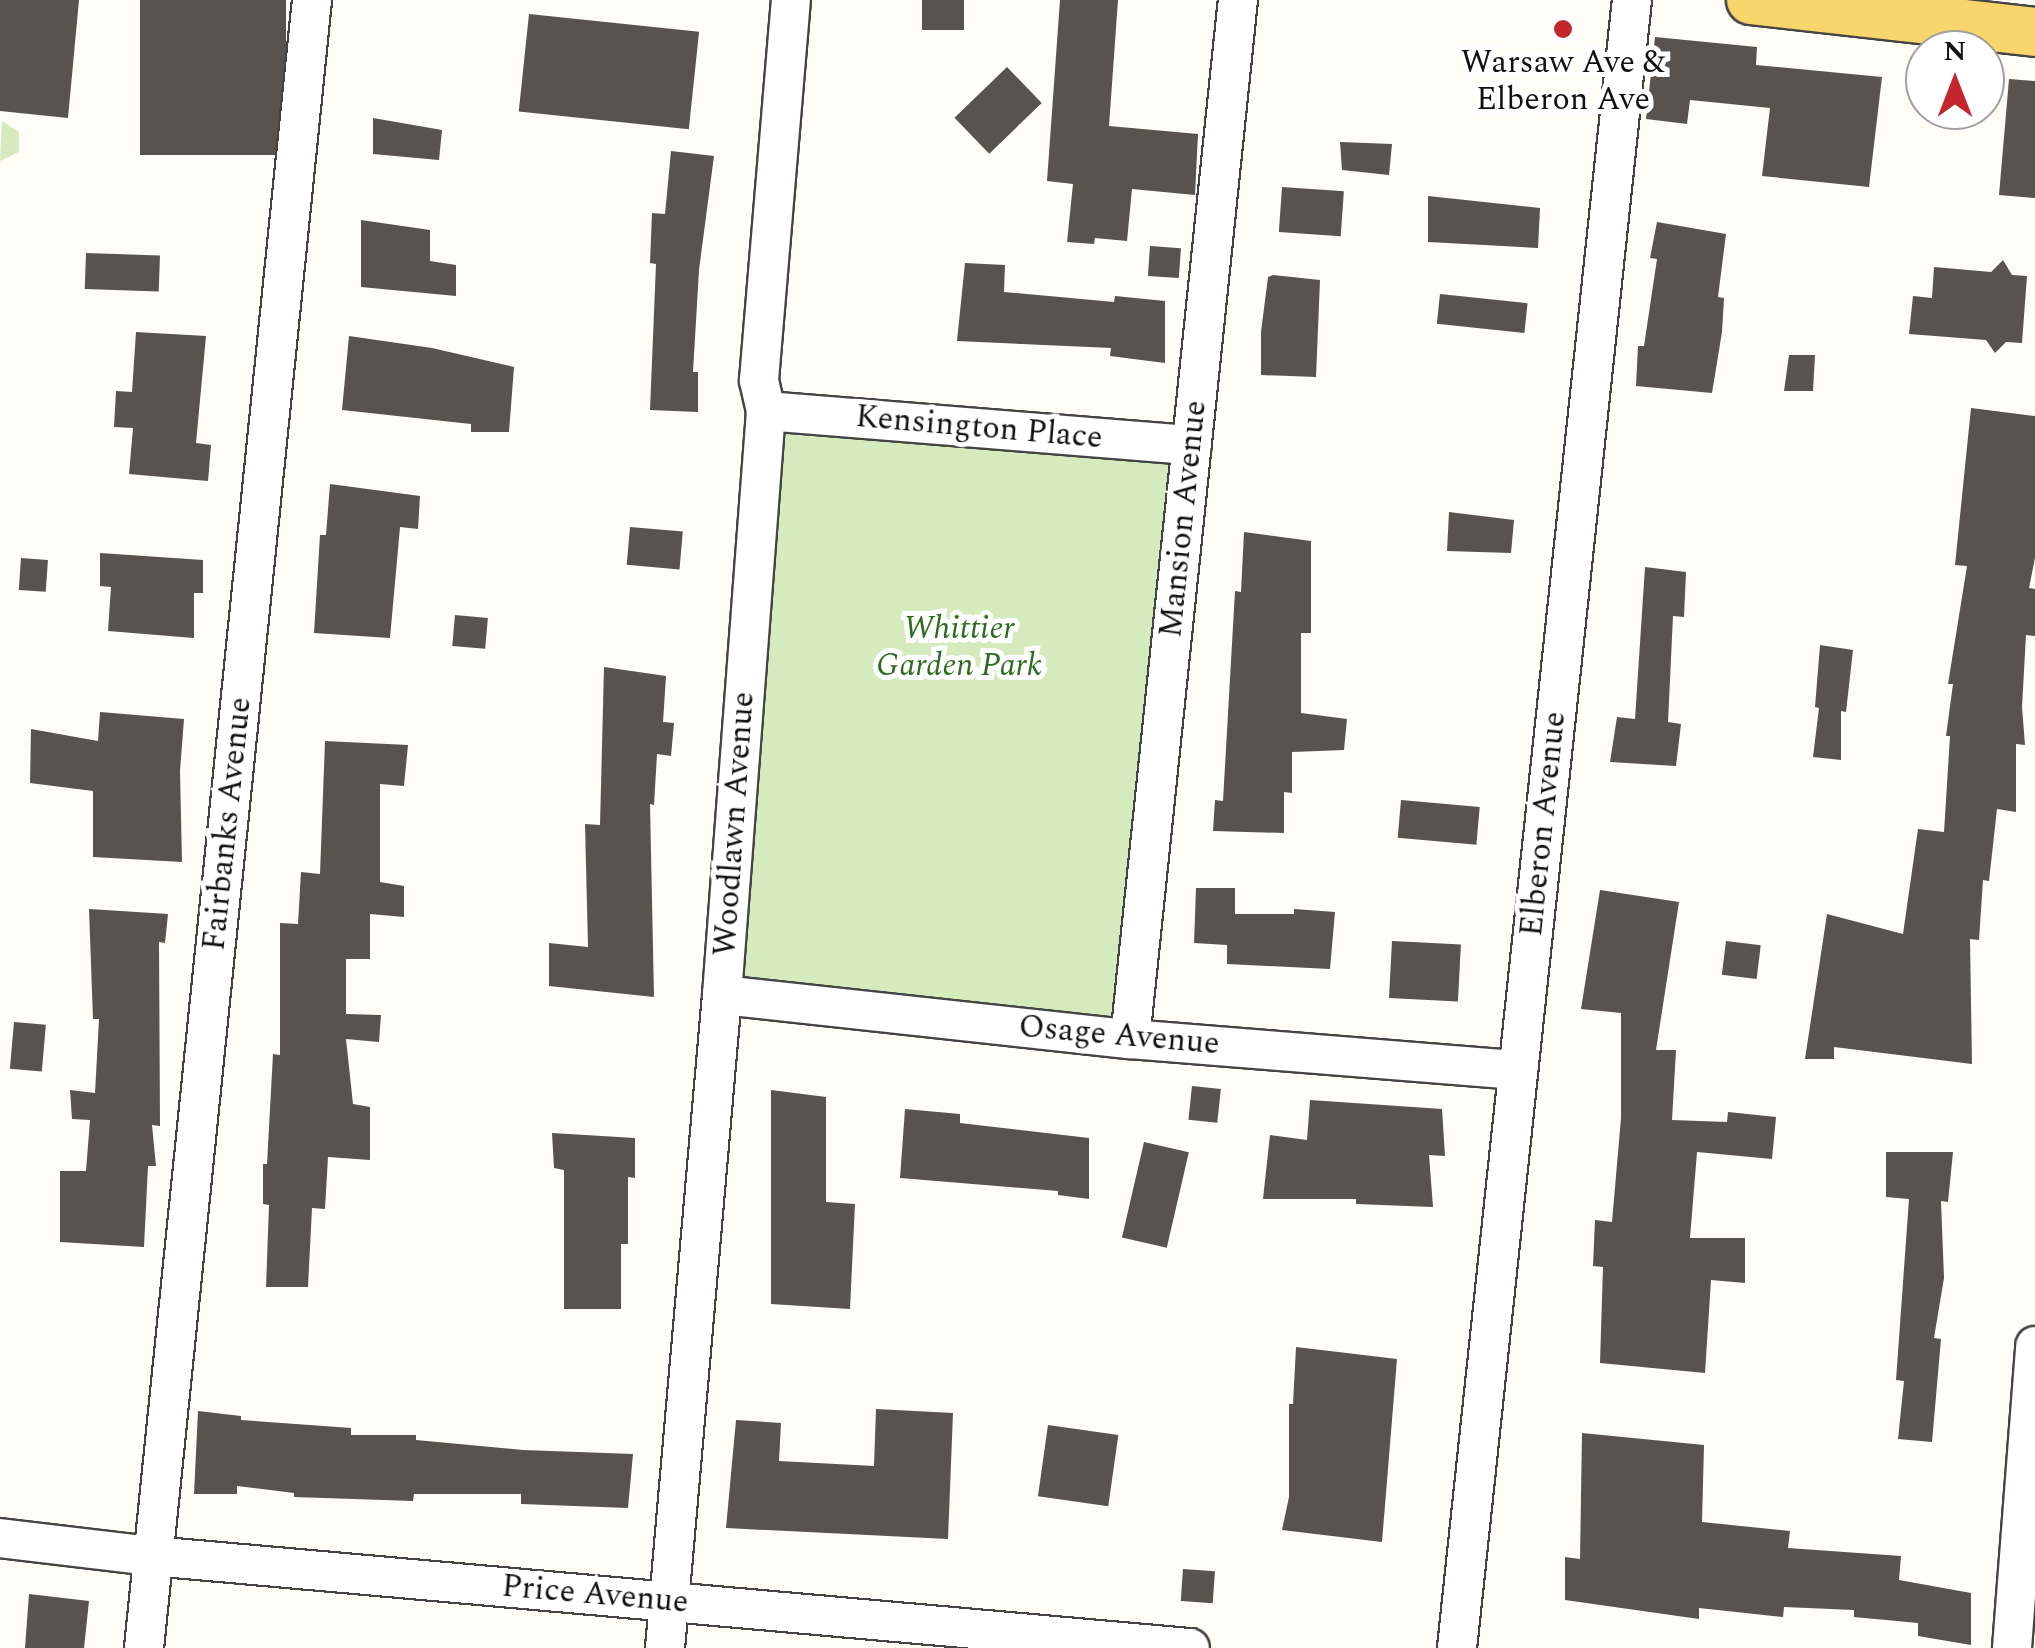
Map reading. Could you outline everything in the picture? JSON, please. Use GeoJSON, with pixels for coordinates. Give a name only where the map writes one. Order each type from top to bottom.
{"type":"FeatureCollection","features":[{"type":"Feature","properties":{"kind":"main road"},"geometry":{"type":"LineString","coordinates":[[1751,0],[2035,32]]}},
{"type":"Feature","properties":{"kind":"street","name":"Fairbanks Avenue"},"geometry":{"type":"LineString","coordinates":[[144,1648],[312,0]]}},
{"type":"Feature","properties":{"kind":"street","name":"Woodlawn Avenue"},"geometry":{"type":"LineString","coordinates":[[665,1648],[722,995],[766,410],[760,380],[791,0]]}},
{"type":"Feature","properties":{"kind":"street","name":"Mansion Avenue"},"geometry":{"type":"LineString","coordinates":[[1130,1039],[1238,0]]}},
{"type":"Feature","properties":{"kind":"street","name":"Elberon Avenue"},"geometry":{"type":"LineString","coordinates":[[1457,1648],[1632,0]]}},
{"type":"Feature","properties":{"kind":"street","name":"Kensington Place"},"geometry":{"type":"LineString","coordinates":[[766,410],[1192,446]]}},
{"type":"Feature","properties":{"kind":"street","name":"Osage Avenue"},"geometry":{"type":"LineString","coordinates":[[722,995],[1130,1039],[1517,1070]]}},
{"type":"Feature","properties":{"kind":"street"},"geometry":{"type":"LineString","coordinates":[[2012,1648],[2035,1346]]}},
{"type":"Feature","properties":{"kind":"street","name":"Price Avenue"},"geometry":{"type":"LineString","coordinates":[[0,1538],[152,1556],[1190,1648]]}},
{"type":"Feature","properties":{"kind":"green space"},"geometry":{"type":"Polygon","coordinates":[[[2,121],[19,132],[19,152],[0,161],[2,121]]]}},
{"type":"Feature","properties":{"kind":"green space","name":"Whittier Garden Park"},"geometry":{"type":"Polygon","coordinates":[[[766,411],[1191,448],[1140,1032],[715,995],[766,411]]]}},
{"type":"Feature","properties":{"kind":"building"},"geometry":{"type":"Polygon","coordinates":[[[0,0],[79,0],[68,118],[0,111],[0,0]]]}},
{"type":"Feature","properties":{"kind":"building"},"geometry":{"type":"Polygon","coordinates":[[[140,0],[286,0],[286,155],[140,155],[140,0]]]}},
{"type":"Feature","properties":{"kind":"building"},"geometry":{"type":"Polygon","coordinates":[[[922,0],[964,0],[964,30],[922,30],[922,0]]]}},
{"type":"Feature","properties":{"kind":"building"},"geometry":{"type":"Polygon","coordinates":[[[1060,0],[1118,0],[1109,126],[1198,134],[1195,195],[1132,189],[1127,241],[1095,238],[1094,244],[1067,242],[1073,184],[1047,181],[1060,0]]]}},
{"type":"Feature","properties":{"kind":"building"},"geometry":{"type":"Polygon","coordinates":[[[529,14],[699,32],[689,129],[519,111],[529,14]]]}},
{"type":"Feature","properties":{"kind":"building"},"geometry":{"type":"Polygon","coordinates":[[[1655,37],[1757,47],[1756,65],[1882,77],[1869,187],[1762,176],[1770,108],[1690,100],[1687,124],[1646,119],[1655,37]]]}},
{"type":"Feature","properties":{"kind":"building"},"geometry":{"type":"Polygon","coordinates":[[[1007,67],[1042,103],[989,154],[954,118],[1007,67]]]}},
{"type":"Feature","properties":{"kind":"building"},"geometry":{"type":"Polygon","coordinates":[[[2009,79],[2035,81],[2035,198],[1999,195],[2009,79]]]}},
{"type":"Feature","properties":{"kind":"building"},"geometry":{"type":"Polygon","coordinates":[[[373,118],[442,130],[439,160],[373,154],[373,118]]]}},
{"type":"Feature","properties":{"kind":"building"},"geometry":{"type":"Polygon","coordinates":[[[1340,142],[1392,144],[1389,175],[1342,170],[1340,142]]]}},
{"type":"Feature","properties":{"kind":"building"},"geometry":{"type":"Polygon","coordinates":[[[671,151],[714,156],[699,270],[693,372],[698,372],[698,412],[650,410],[656,264],[650,263],[652,213],[665,214],[671,151]]]}},
{"type":"Feature","properties":{"kind":"building"},"geometry":{"type":"Polygon","coordinates":[[[1282,187],[1344,191],[1341,236],[1279,232],[1282,187]]]}},
{"type":"Feature","properties":{"kind":"building"},"geometry":{"type":"Polygon","coordinates":[[[1428,196],[1540,208],[1538,248],[1428,242],[1428,196]]]}},
{"type":"Feature","properties":{"kind":"building"},"geometry":{"type":"Polygon","coordinates":[[[361,220],[430,230],[430,261],[456,265],[456,296],[361,287],[361,220]]]}},
{"type":"Feature","properties":{"kind":"building"},"geometry":{"type":"Polygon","coordinates":[[[1657,222],[1726,234],[1718,297],[1724,298],[1722,332],[1712,393],[1636,386],[1638,346],[1644,346],[1657,259],[1650,258],[1657,222]]]}},
{"type":"Feature","properties":{"kind":"building"},"geometry":{"type":"Polygon","coordinates":[[[1150,246],[1181,248],[1179,278],[1148,276],[1150,246]]]}},
{"type":"Feature","properties":{"kind":"building"},"geometry":{"type":"Polygon","coordinates":[[[86,253],[160,256],[159,292],[85,289],[86,253]]]}},
{"type":"Feature","properties":{"kind":"building"},"geometry":{"type":"Polygon","coordinates":[[[2003,260],[2012,275],[2027,276],[2022,343],[2006,342],[1995,353],[1986,340],[1909,334],[1913,296],[1932,298],[1934,267],[1991,272],[2003,260]]]}},
{"type":"Feature","properties":{"kind":"building"},"geometry":{"type":"Polygon","coordinates":[[[965,263],[1005,265],[1004,292],[1114,302],[1115,296],[1165,301],[1165,363],[1110,356],[1111,348],[957,341],[965,263]]]}},
{"type":"Feature","properties":{"kind":"building"},"geometry":{"type":"Polygon","coordinates":[[[1268,277],[1320,280],[1316,377],[1261,375],[1261,332],[1268,277]]]}},
{"type":"Feature","properties":{"kind":"building"},"geometry":{"type":"Polygon","coordinates":[[[1440,294],[1528,303],[1524,333],[1437,324],[1440,294]]]}},
{"type":"Feature","properties":{"kind":"building"},"geometry":{"type":"Polygon","coordinates":[[[136,332],[206,336],[196,443],[211,445],[208,481],[129,474],[133,428],[114,427],[116,391],[132,392],[136,332]]]}},
{"type":"Feature","properties":{"kind":"building"},"geometry":{"type":"Polygon","coordinates":[[[349,336],[432,348],[514,367],[509,432],[471,432],[471,424],[342,410],[349,336]]]}},
{"type":"Feature","properties":{"kind":"building"},"geometry":{"type":"Polygon","coordinates":[[[1789,355],[1815,355],[1813,391],[1784,391],[1789,355]]]}},
{"type":"Feature","properties":{"kind":"building"},"geometry":{"type":"Polygon","coordinates":[[[1971,408],[2035,416],[2035,558],[2029,588],[2035,589],[2035,636],[2026,635],[2022,707],[2025,745],[2016,744],[2016,812],[1997,809],[1989,881],[1983,880],[1979,940],[1970,939],[1972,1064],[1834,1047],[1834,1059],[1805,1059],[1827,914],[1903,934],[1918,829],[1944,832],[1950,736],[1946,736],[1953,684],[1948,684],[1967,566],[1955,565],[1971,408]]]}},
{"type":"Feature","properties":{"kind":"building"},"geometry":{"type":"Polygon","coordinates":[[[330,484],[420,496],[418,529],[400,527],[390,638],[314,633],[320,535],[326,535],[330,484]]]}},
{"type":"Feature","properties":{"kind":"building"},"geometry":{"type":"Polygon","coordinates":[[[1449,512],[1514,520],[1511,553],[1447,551],[1449,512]]]}},
{"type":"Feature","properties":{"kind":"building"},"geometry":{"type":"Polygon","coordinates":[[[630,527],[683,532],[679,569],[627,565],[630,527]]]}},
{"type":"Feature","properties":{"kind":"building"},"geometry":{"type":"Polygon","coordinates":[[[1244,532],[1311,541],[1311,633],[1301,633],[1301,713],[1347,719],[1344,750],[1292,752],[1292,793],[1284,792],[1284,833],[1213,831],[1215,800],[1223,801],[1235,591],[1241,592],[1244,532]]]}},
{"type":"Feature","properties":{"kind":"building"},"geometry":{"type":"Polygon","coordinates":[[[100,553],[203,560],[203,593],[194,593],[194,638],[108,631],[111,587],[100,586],[100,553]]]}},
{"type":"Feature","properties":{"kind":"building"},"geometry":{"type":"Polygon","coordinates":[[[21,558],[48,560],[46,592],[19,590],[21,558]]]}},
{"type":"Feature","properties":{"kind":"building"},"geometry":{"type":"Polygon","coordinates":[[[1645,567],[1686,572],[1684,617],[1673,616],[1668,722],[1681,724],[1676,766],[1610,762],[1617,717],[1635,719],[1645,567]]]}},
{"type":"Feature","properties":{"kind":"building"},"geometry":{"type":"Polygon","coordinates":[[[455,615],[488,618],[485,649],[452,646],[455,615]]]}},
{"type":"Feature","properties":{"kind":"building"},"geometry":{"type":"Polygon","coordinates":[[[1820,645],[1853,650],[1846,712],[1841,711],[1841,760],[1813,757],[1820,645]]]}},
{"type":"Feature","properties":{"kind":"building"},"geometry":{"type":"Polygon","coordinates":[[[604,667],[666,676],[663,722],[674,723],[671,756],[657,754],[654,805],[650,804],[654,997],[549,986],[549,943],[588,947],[585,824],[600,825],[604,667]]]}},
{"type":"Feature","properties":{"kind":"building"},"geometry":{"type":"Polygon","coordinates":[[[100,712],[184,719],[180,771],[182,862],[93,857],[93,791],[30,783],[31,729],[98,741],[100,712]]]}},
{"type":"Feature","properties":{"kind":"building"},"geometry":{"type":"Polygon","coordinates":[[[325,741],[408,745],[404,786],[380,784],[380,882],[404,886],[404,917],[370,914],[370,959],[346,959],[346,1014],[381,1015],[379,1042],[346,1039],[353,1104],[370,1107],[370,1160],[328,1157],[325,1209],[312,1208],[308,1287],[266,1287],[269,1205],[263,1204],[263,1164],[267,1164],[273,1054],[280,1055],[280,923],[298,924],[301,872],[320,874],[325,741]]]}},
{"type":"Feature","properties":{"kind":"building"},"geometry":{"type":"Polygon","coordinates":[[[1401,800],[1480,807],[1476,845],[1398,838],[1401,800]]]}},
{"type":"Feature","properties":{"kind":"building"},"geometry":{"type":"Polygon","coordinates":[[[1196,888],[1235,888],[1235,914],[1294,914],[1294,909],[1335,912],[1330,969],[1227,964],[1227,945],[1194,943],[1196,888]]]}},
{"type":"Feature","properties":{"kind":"building"},"geometry":{"type":"Polygon","coordinates":[[[1600,890],[1679,902],[1656,1050],[1676,1050],[1672,1120],[1727,1122],[1728,1112],[1776,1117],[1772,1159],[1697,1152],[1690,1238],[1745,1238],[1745,1283],[1711,1280],[1705,1373],[1600,1363],[1603,1267],[1593,1266],[1595,1220],[1612,1222],[1621,1118],[1621,1013],[1581,1009],[1600,890]]]}},
{"type":"Feature","properties":{"kind":"building"},"geometry":{"type":"Polygon","coordinates":[[[89,909],[168,914],[165,943],[159,942],[160,1126],[152,1125],[156,1166],[148,1166],[144,1247],[60,1242],[60,1171],[86,1171],[90,1120],[72,1119],[70,1090],[95,1093],[99,1019],[93,1019],[89,909]]]}},
{"type":"Feature","properties":{"kind":"building"},"geometry":{"type":"Polygon","coordinates":[[[1392,941],[1461,945],[1458,1002],[1389,998],[1392,941]]]}},
{"type":"Feature","properties":{"kind":"building"},"geometry":{"type":"Polygon","coordinates":[[[1726,941],[1761,945],[1757,979],[1722,975],[1726,941]]]}},
{"type":"Feature","properties":{"kind":"building"},"geometry":{"type":"Polygon","coordinates":[[[14,1022],[46,1025],[42,1072],[10,1069],[14,1022]]]}},
{"type":"Feature","properties":{"kind":"building"},"geometry":{"type":"Polygon","coordinates":[[[1192,1086],[1221,1089],[1217,1123],[1188,1120],[1192,1086]]]}},
{"type":"Feature","properties":{"kind":"building"},"geometry":{"type":"Polygon","coordinates":[[[771,1090],[826,1097],[826,1202],[855,1204],[850,1309],[771,1304],[771,1090]]]}},
{"type":"Feature","properties":{"kind":"building"},"geometry":{"type":"Polygon","coordinates":[[[1310,1100],[1442,1109],[1445,1156],[1429,1155],[1433,1207],[1356,1204],[1356,1199],[1263,1199],[1270,1135],[1307,1140],[1310,1100]]]}},
{"type":"Feature","properties":{"kind":"building"},"geometry":{"type":"Polygon","coordinates":[[[905,1109],[960,1114],[960,1123],[1089,1138],[1089,1199],[1058,1195],[1058,1191],[900,1178],[905,1109]]]}},
{"type":"Feature","properties":{"kind":"building"},"geometry":{"type":"Polygon","coordinates":[[[552,1133],[635,1138],[635,1178],[628,1177],[628,1244],[621,1244],[621,1309],[564,1309],[564,1170],[554,1168],[552,1133]]]}},
{"type":"Feature","properties":{"kind":"building"},"geometry":{"type":"Polygon","coordinates":[[[1144,1142],[1189,1152],[1167,1248],[1122,1237],[1144,1142]]]}},
{"type":"Feature","properties":{"kind":"building"},"geometry":{"type":"Polygon","coordinates":[[[1886,1152],[1953,1152],[1948,1202],[1941,1201],[1944,1278],[1934,1338],[1941,1339],[1932,1442],[1898,1439],[1904,1381],[1896,1380],[1909,1199],[1886,1197],[1886,1152]]]}},
{"type":"Feature","properties":{"kind":"building"},"geometry":{"type":"Polygon","coordinates":[[[1296,1347],[1397,1359],[1382,1542],[1282,1530],[1289,1497],[1289,1404],[1293,1404],[1296,1347]]]}},
{"type":"Feature","properties":{"kind":"building"},"geometry":{"type":"Polygon","coordinates":[[[876,1409],[953,1413],[948,1539],[726,1528],[736,1420],[781,1423],[779,1461],[874,1466],[876,1409]]]}},
{"type":"Feature","properties":{"kind":"building"},"geometry":{"type":"Polygon","coordinates":[[[198,1411],[241,1416],[241,1420],[351,1428],[351,1435],[416,1435],[416,1440],[523,1450],[633,1454],[628,1508],[521,1504],[521,1494],[414,1494],[413,1501],[294,1497],[294,1493],[237,1486],[237,1494],[194,1494],[198,1411]]]}},
{"type":"Feature","properties":{"kind":"building"},"geometry":{"type":"Polygon","coordinates":[[[1048,1425],[1118,1435],[1108,1506],[1038,1496],[1048,1425]]]}},
{"type":"Feature","properties":{"kind":"building"},"geometry":{"type":"Polygon","coordinates":[[[1582,1433],[1704,1445],[1702,1522],[1790,1531],[1788,1548],[1901,1556],[1899,1580],[1971,1593],[1971,1645],[1918,1636],[1918,1623],[1854,1617],[1854,1610],[1784,1607],[1783,1617],[1699,1608],[1699,1619],[1565,1600],[1565,1557],[1580,1559],[1582,1433]]]}},
{"type":"Feature","properties":{"kind":"building"},"geometry":{"type":"Polygon","coordinates":[[[1183,1569],[1215,1571],[1213,1603],[1181,1601],[1183,1569]]]}},
{"type":"Feature","properties":{"kind":"building"},"geometry":{"type":"Polygon","coordinates":[[[29,1594],[89,1601],[84,1648],[25,1648],[29,1594]]]}},
{"type":"Feature","properties":{"kind":"place","name":"Warsaw Ave & Elberon Ave"},"geometry":{"type":"Point","coordinates":[1563,29]}}]}
